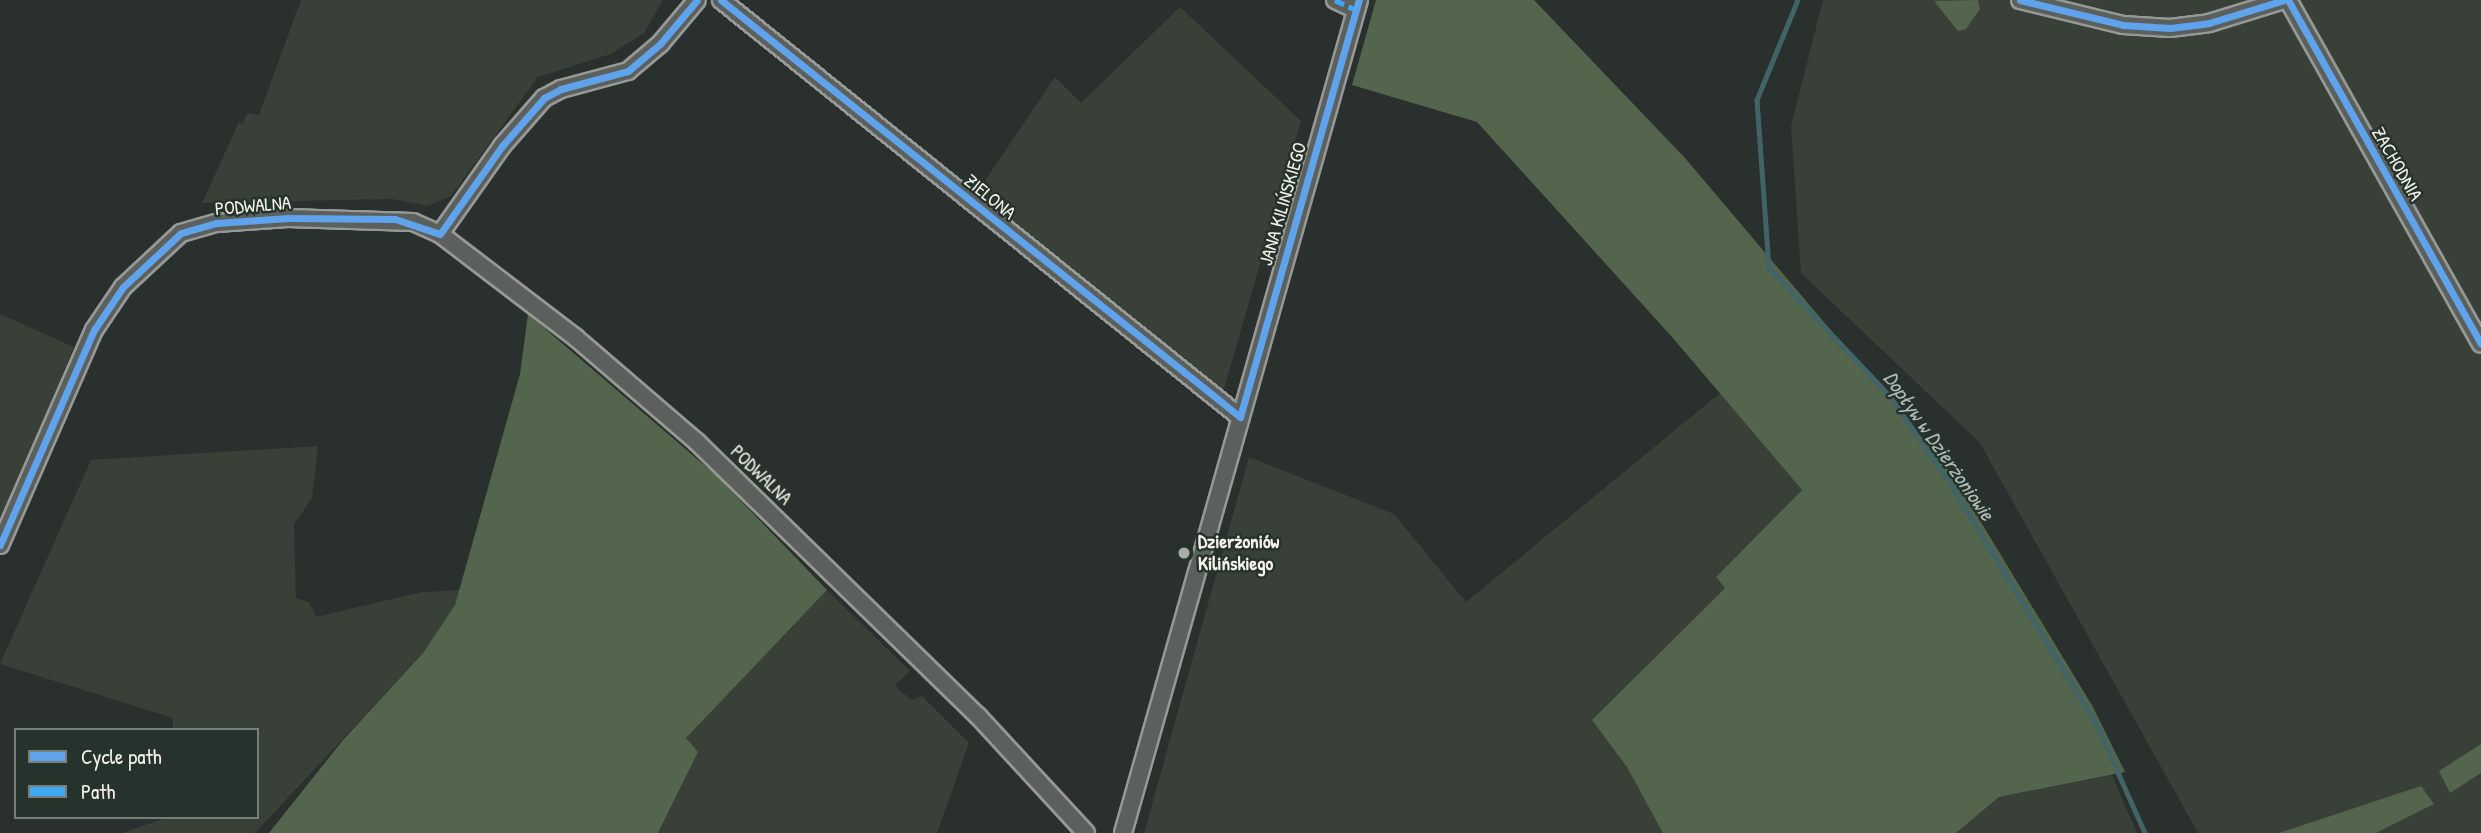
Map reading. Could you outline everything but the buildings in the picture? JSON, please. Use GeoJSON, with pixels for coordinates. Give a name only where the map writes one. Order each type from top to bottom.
{"type":"FeatureCollection","features":[{"type":"Feature","properties":{"kind":"street"},"geometry":{"type":"LineString","coordinates":[[440,234],[502,146],[544,98],[561,89],[628,71],[660,44],[697,0]]}},
{"type":"Feature","properties":{"kind":"street","name":"ZIELONA"},"geometry":{"type":"LineString","coordinates":[[721,0],[1240,417]]}},
{"type":"Feature","properties":{"kind":"street"},"geometry":{"type":"LineString","coordinates":[[1335,0],[1357,5]]}},
{"type":"Feature","properties":{"kind":"street"},"geometry":{"type":"LineString","coordinates":[[2021,0],[2123,25],[2170,28],[2210,23],[2286,0]]}},
{"type":"Feature","properties":{"kind":"street","name":"ZACHODNIA"},"geometry":{"type":"LineString","coordinates":[[2286,0],[2481,344]]}},
{"type":"Feature","properties":{"kind":"street","name":"JANA KILIŃSKIEGO"},"geometry":{"type":"LineString","coordinates":[[1123,833],[1357,5]]}},
{"type":"Feature","properties":{"kind":"street","name":"PODWALNA"},"geometry":{"type":"LineString","coordinates":[[0,545],[94,330],[123,287],[181,233],[217,223],[302,218],[395,219],[440,234],[576,338],[697,442],[978,716],[1086,833]]}},
{"type":"Feature","properties":{"kind":"shaded area"},"geometry":{"type":"Polygon","coordinates":[[[301,0],[663,0],[644,33],[611,54],[538,77],[451,196],[428,206],[392,199],[202,203],[239,122],[242,124],[248,113],[259,115],[301,0]]]}},
{"type":"Feature","properties":{"kind":"shaded area"},"geometry":{"type":"Polygon","coordinates":[[[1823,0],[2481,0],[2481,833],[2198,833],[1980,443],[1801,273],[1791,126],[1823,0]]]}},
{"type":"Feature","properties":{"kind":"shaded area"},"geometry":{"type":"Polygon","coordinates":[[[1180,7],[1301,121],[1222,396],[974,197],[1055,77],[1081,103],[1180,7]]]}},
{"type":"Feature","properties":{"kind":"shaded area"},"geometry":{"type":"Polygon","coordinates":[[[0,314],[74,347],[0,520],[0,314]]]}},
{"type":"Feature","properties":{"kind":"shaded area"},"geometry":{"type":"Polygon","coordinates":[[[1720,393],[1802,490],[1716,577],[1725,588],[1592,720],[1683,833],[1144,833],[1249,457],[1394,514],[1466,602],[1720,393]]]}},
{"type":"Feature","properties":{"kind":"shaded area"},"geometry":{"type":"Polygon","coordinates":[[[318,446],[312,498],[294,524],[296,598],[309,602],[316,617],[422,592],[460,590],[455,605],[423,653],[255,833],[121,833],[163,819],[259,819],[259,728],[173,728],[173,718],[0,664],[91,460],[318,446]]]}},
{"type":"Feature","properties":{"kind":"shaded area"},"geometry":{"type":"Polygon","coordinates":[[[827,590],[910,671],[895,685],[898,689],[912,700],[922,696],[969,743],[937,833],[658,833],[698,752],[686,738],[827,590]]]}},
{"type":"Feature","properties":{"kind":"shaded area"},"geometry":{"type":"Polygon","coordinates":[[[2112,775],[2137,833],[1956,833],[1999,797],[2112,775]]]}},
{"type":"Feature","properties":{"kind":"green space"},"geometry":{"type":"Polygon","coordinates":[[[1376,0],[1534,0],[1685,158],[1950,471],[2093,707],[2125,772],[1999,797],[1956,833],[1663,833],[1627,767],[1592,720],[1725,588],[1716,577],[1802,490],[1672,337],[1477,122],[1352,85],[1376,0]]]}},
{"type":"Feature","properties":{"kind":"green space"},"geometry":{"type":"Polygon","coordinates":[[[1978,0],[1980,9],[1966,29],[1958,31],[1934,1],[1978,0]]]}},
{"type":"Feature","properties":{"kind":"green space"},"geometry":{"type":"Polygon","coordinates":[[[528,314],[717,476],[827,590],[686,738],[698,752],[658,833],[269,833],[343,740],[423,653],[455,605],[520,374],[528,314]]]}},
{"type":"Feature","properties":{"kind":"green space"},"geometry":{"type":"Polygon","coordinates":[[[2481,744],[2481,773],[2450,793],[2439,771],[2481,744]]]}},
{"type":"Feature","properties":{"kind":"green space"},"geometry":{"type":"Polygon","coordinates":[[[2421,786],[2434,804],[2376,833],[2279,833],[2421,786]]]}},
{"type":"Feature","properties":{"kind":"waterway","name":"Dopływ w Dzierżoniowie"},"geometry":{"type":"LineString","coordinates":[[1798,0],[1757,100],[1769,268],[1890,396],[1947,478],[2095,721],[2145,833]]}},
{"type":"Feature","properties":{"kind":"marked path"},"geometry":{"type":"LineString","coordinates":[[1335,0],[1356,10]]}},
{"type":"Feature","properties":{"kind":"cycle path"},"geometry":{"type":"LineString","coordinates":[[0,545],[94,330],[123,287],[181,233],[217,223],[288,218],[395,219],[440,234],[502,146],[544,98],[561,89],[628,71],[660,44],[697,0]]}},
{"type":"Feature","properties":{"kind":"cycle path"},"geometry":{"type":"LineString","coordinates":[[721,0],[1240,417],[1359,0]]}},
{"type":"Feature","properties":{"kind":"cycle path"},"geometry":{"type":"LineString","coordinates":[[2020,0],[2123,25],[2170,28],[2209,23],[2284,0]]}},
{"type":"Feature","properties":{"kind":"cycle path"},"geometry":{"type":"LineString","coordinates":[[2288,0],[2481,344]]}},
{"type":"Feature","properties":{"kind":"place","name":"Dzierżoniów Kilińskiego"},"geometry":{"type":"Point","coordinates":[1184,553]}}]}
